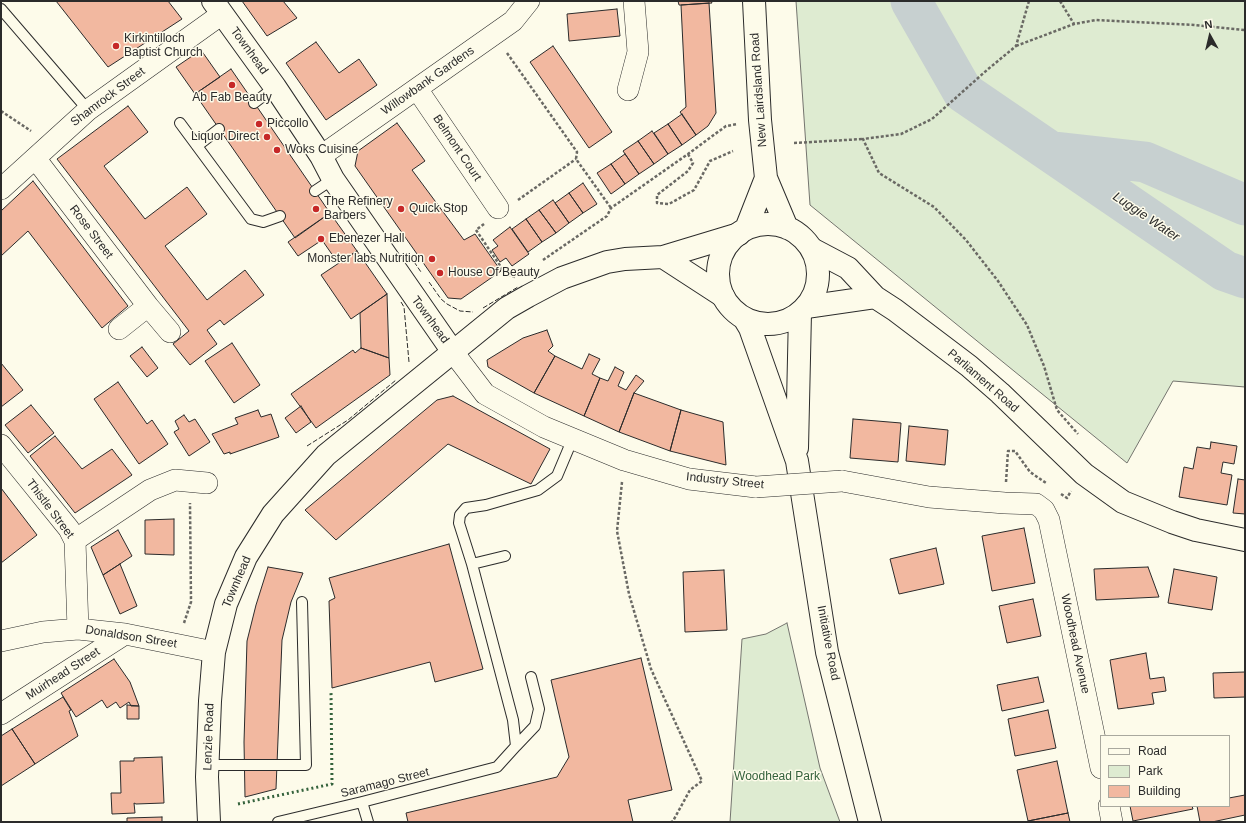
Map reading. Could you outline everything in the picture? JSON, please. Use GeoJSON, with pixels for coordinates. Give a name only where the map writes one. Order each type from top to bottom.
{"type":"FeatureCollection","features":[{"type":"Feature","properties":{"kind":"main road","name":"New Lairdsland Road"},"geometry":{"type":"LineString","coordinates":[[754,1],[760,120],[766,178],[787,228]]}},
{"type":"Feature","properties":{"kind":"main road","name":"Townhead"},"geometry":{"type":"LineString","coordinates":[[214,652],[226,604],[246,557],[273,514],[326,454],[453,352],[333,179],[321,156],[275,87],[218,7]]}},
{"type":"Feature","properties":{"kind":"main road","name":"New Lairdsland Road"},"geometry":{"type":"LineString","coordinates":[[742,232],[766,178]]}},
{"type":"Feature","properties":{"kind":"main road"},"geometry":{"type":"LineString","coordinates":[[453,352],[507,308],[562,278],[607,262],[663,257],[742,232],[754,226],[771,224],[787,228],[801,237],[812,249],[818,269],[818,279],[814,294],[803,310],[790,319],[778,323],[767,324],[755,322],[744,318],[728,305],[723,296],[718,274],[720,262],[724,251],[730,242],[742,232]]}},
{"type":"Feature","properties":{"kind":"main road","name":"Parliament Road"},"geometry":{"type":"LineString","coordinates":[[812,249],[848,268],[875,297],[906,317],[969,366],[1000,393],[1084,474]]}},
{"type":"Feature","properties":{"kind":"main road"},"geometry":{"type":"LineString","coordinates":[[663,257],[723,296]]}},
{"type":"Feature","properties":{"kind":"main road"},"geometry":{"type":"LineString","coordinates":[[803,310],[875,297]]}},
{"type":"Feature","properties":{"kind":"main road"},"geometry":{"type":"LineString","coordinates":[[796,461],[803,310]]}},
{"type":"Feature","properties":{"kind":"main road"},"geometry":{"type":"LineString","coordinates":[[744,318],[750,328],[796,461]]}},
{"type":"Feature","properties":{"kind":"main road","name":"Initiative Road"},"geometry":{"type":"LineString","coordinates":[[796,461],[827,652],[870,822]]}},
{"type":"Feature","properties":{"kind":"main road"},"geometry":{"type":"LineString","coordinates":[[1084,474],[1123,502],[1151,514],[1196,530],[1245,540]]}},
{"type":"Feature","properties":{"kind":"main road","name":"Lenzie Road"},"geometry":{"type":"LineString","coordinates":[[209,822],[207,765],[214,652]]}},
{"type":"Feature","properties":{"kind":"street","name":"Willowbank Gardens"},"geometry":{"type":"LineString","coordinates":[[321,156],[513,21],[529,1]]}},
{"type":"Feature","properties":{"kind":"street"},"geometry":{"type":"LineString","coordinates":[[628,90],[638,52],[634,1]]}},
{"type":"Feature","properties":{"kind":"street","name":"Shamrock Street"},"geometry":{"type":"LineString","coordinates":[[1,189],[88,110],[218,7]]}},
{"type":"Feature","properties":{"kind":"street","name":"Belmont Court"},"geometry":{"type":"LineString","coordinates":[[417,89],[498,208]]}},
{"type":"Feature","properties":{"kind":"street","name":"Rose Street"},"geometry":{"type":"LineString","coordinates":[[35,158],[148,306],[170,332]]}},
{"type":"Feature","properties":{"kind":"street"},"geometry":{"type":"LineString","coordinates":[[119,329],[148,306]]}},
{"type":"Feature","properties":{"kind":"street","name":"Industry Street"},"geometry":{"type":"LineString","coordinates":[[453,352],[485,394],[506,407],[544,427],[624,460],[689,479],[756,487],[842,481],[929,497],[1005,504],[1036,504],[1044,510],[1049,520]]}},
{"type":"Feature","properties":{"kind":"street","name":"Thistle Street"},"geometry":{"type":"LineString","coordinates":[[1,445],[69,529],[75,541],[78,629]]}},
{"type":"Feature","properties":{"kind":"street"},"geometry":{"type":"LineString","coordinates":[[75,541],[150,490],[175,480],[198,483]]}},
{"type":"Feature","properties":{"kind":"street","name":"Woodhead Avenue"},"geometry":{"type":"LineString","coordinates":[[1049,520],[1100,763]]}},
{"type":"Feature","properties":{"kind":"street","name":"Donaldson Street"},"geometry":{"type":"LineString","coordinates":[[1,641],[43,632],[78,629],[125,634],[214,652]]}},
{"type":"Feature","properties":{"kind":"street","name":"Muirhead Street"},"geometry":{"type":"LineString","coordinates":[[1,714],[125,634]]}},
{"type":"Feature","properties":{"kind":"street"},"geometry":{"type":"LineString","coordinates":[[1109,807],[1112,822]]}},
{"type":"Feature","properties":{"kind":"lane"},"geometry":{"type":"LineString","coordinates":[[1,9],[88,110]]}},
{"type":"Feature","properties":{"kind":"lane"},"geometry":{"type":"LineString","coordinates":[[254,103],[275,87]]}},
{"type":"Feature","properties":{"kind":"lane"},"geometry":{"type":"LineString","coordinates":[[180,123],[251,219],[263,222],[280,216]]}},
{"type":"Feature","properties":{"kind":"lane"},"geometry":{"type":"LineString","coordinates":[[197,146],[219,129]]}},
{"type":"Feature","properties":{"kind":"lane"},"geometry":{"type":"LineString","coordinates":[[315,191],[333,179]]}},
{"type":"Feature","properties":{"kind":"lane"},"geometry":{"type":"LineString","coordinates":[[516,746],[513,720],[460,523],[460,515],[466,508],[486,505],[538,490],[557,476],[572,438]]}},
{"type":"Feature","properties":{"kind":"lane"},"geometry":{"type":"LineString","coordinates":[[472,564],[505,556]]}},
{"type":"Feature","properties":{"kind":"lane"},"geometry":{"type":"LineString","coordinates":[[207,765],[306,765],[302,602]]}},
{"type":"Feature","properties":{"kind":"lane"},"geometry":{"type":"LineString","coordinates":[[516,746],[535,726],[539,709],[531,677]]}},
{"type":"Feature","properties":{"kind":"lane","name":"Saramago Street"},"geometry":{"type":"LineString","coordinates":[[278,822],[497,767],[516,746]]}},
{"type":"Feature","properties":{"kind":"lane"},"geometry":{"type":"LineString","coordinates":[[362,802],[368,822]]}},
{"type":"Feature","properties":{"kind":"path"},"geometry":{"type":"LineString","coordinates":[[1016,46],[1029,1]]}},
{"type":"Feature","properties":{"kind":"path"},"geometry":{"type":"LineString","coordinates":[[1060,1],[1074,24]]}},
{"type":"Feature","properties":{"kind":"path"},"geometry":{"type":"LineString","coordinates":[[794,143],[863,139],[901,134],[932,119],[1016,46],[1074,24],[1096,20],[1194,25],[1245,30]]}},
{"type":"Feature","properties":{"kind":"path"},"geometry":{"type":"LineString","coordinates":[[494,35],[577,152],[576,160],[611,208]]}},
{"type":"Feature","properties":{"kind":"path"},"geometry":{"type":"LineString","coordinates":[[1,111],[50,143]]}},
{"type":"Feature","properties":{"kind":"path"},"geometry":{"type":"LineString","coordinates":[[543,260],[608,216],[611,208],[726,126],[760,120]]}},
{"type":"Feature","properties":{"kind":"path"},"geometry":{"type":"LineString","coordinates":[[863,139],[879,172],[934,207],[966,240],[998,281],[1027,325],[1044,366],[1057,410],[1082,438]]}},
{"type":"Feature","properties":{"kind":"path"},"geometry":{"type":"LineString","coordinates":[[688,154],[693,162],[688,171],[657,195],[657,202],[669,204],[694,190],[710,161],[734,151]]}},
{"type":"Feature","properties":{"kind":"path"},"geometry":{"type":"LineString","coordinates":[[550,172],[552,176]]}},
{"type":"Feature","properties":{"kind":"path"},"geometry":{"type":"LineString","coordinates":[[1005,504],[1008,451],[1015,451],[1030,472],[1048,485]]}},
{"type":"Feature","properties":{"kind":"path"},"geometry":{"type":"LineString","coordinates":[[624,460],[617,531],[629,594],[651,669],[702,781],[690,790],[673,821],[671,822]]}},
{"type":"Feature","properties":{"kind":"path"},"geometry":{"type":"LineString","coordinates":[[1061,494],[1067,498],[1084,474]]}},
{"type":"Feature","properties":{"kind":"path"},"geometry":{"type":"LineString","coordinates":[[178,645],[191,602],[198,483]]}},
{"type":"Feature","properties":{"kind":"green space"},"geometry":{"type":"Polygon","coordinates":[[[796,1],[1245,1],[1245,387],[1173,381],[1127,463],[810,205],[796,1]]]}},
{"type":"Feature","properties":{"kind":"green space","name":"Woodhead Park"},"geometry":{"type":"Polygon","coordinates":[[[787,623],[820,768],[840,822],[730,822],[742,639],[766,634],[787,623]]]}},
{"type":"Feature","properties":{"kind":"building","name":"Kirkintilloch Baptist Church"},"geometry":{"type":"Polygon","coordinates":[[[56,1],[168,1],[182,19],[108,67],[56,1]]]}},
{"type":"Feature","properties":{"kind":"building"},"geometry":{"type":"Polygon","coordinates":[[[242,1],[283,1],[297,18],[267,36],[242,1]]]}},
{"type":"Feature","properties":{"kind":"building"},"geometry":{"type":"Polygon","coordinates":[[[678,1],[711,1],[712,3],[679,5],[678,1]]]}},
{"type":"Feature","properties":{"kind":"building"},"geometry":{"type":"Polygon","coordinates":[[[709,3],[716,113],[708,126],[696,135],[680,112],[686,107],[681,5],[709,3]]]}},
{"type":"Feature","properties":{"kind":"building"},"geometry":{"type":"Polygon","coordinates":[[[617,9],[620,36],[569,41],[567,14],[617,9]]]}},
{"type":"Feature","properties":{"kind":"building"},"geometry":{"type":"Polygon","coordinates":[[[316,42],[339,73],[359,59],[377,85],[326,120],[286,63],[316,42]]]}},
{"type":"Feature","properties":{"kind":"building"},"geometry":{"type":"Polygon","coordinates":[[[553,46],[612,132],[589,148],[530,62],[553,46]]]}},
{"type":"Feature","properties":{"kind":"building"},"geometry":{"type":"Polygon","coordinates":[[[201,50],[220,77],[195,94],[176,67],[201,50]]]}},
{"type":"Feature","properties":{"kind":"building"},"geometry":{"type":"Polygon","coordinates":[[[231,69],[330,213],[295,238],[195,94],[231,69]]]}},
{"type":"Feature","properties":{"kind":"building"},"geometry":{"type":"Polygon","coordinates":[[[128,106],[148,132],[104,166],[145,219],[187,187],[207,214],[165,246],[207,300],[245,270],[264,295],[224,325],[220,320],[207,330],[217,344],[190,365],[173,344],[189,331],[57,159],[128,106]]]}},
{"type":"Feature","properties":{"kind":"building"},"geometry":{"type":"Polygon","coordinates":[[[682,114],[696,135],[682,145],[668,124],[682,114]]]}},
{"type":"Feature","properties":{"kind":"building"},"geometry":{"type":"Polygon","coordinates":[[[397,123],[425,161],[412,170],[464,240],[475,234],[501,271],[461,299],[448,298],[355,166],[358,151],[397,123]]]}},
{"type":"Feature","properties":{"kind":"building"},"geometry":{"type":"Polygon","coordinates":[[[668,124],[682,145],[668,154],[654,133],[668,124]]]}},
{"type":"Feature","properties":{"kind":"building"},"geometry":{"type":"Polygon","coordinates":[[[652,131],[668,154],[654,164],[638,141],[652,131]]]}},
{"type":"Feature","properties":{"kind":"building"},"geometry":{"type":"Polygon","coordinates":[[[638,141],[654,164],[639,174],[623,151],[638,141]]]}},
{"type":"Feature","properties":{"kind":"building"},"geometry":{"type":"Polygon","coordinates":[[[625,154],[639,174],[625,184],[611,164],[625,154]]]}},
{"type":"Feature","properties":{"kind":"building"},"geometry":{"type":"Polygon","coordinates":[[[611,164],[625,184],[611,194],[597,173],[611,164]]]}},
{"type":"Feature","properties":{"kind":"building"},"geometry":{"type":"Polygon","coordinates":[[[33,181],[128,306],[102,328],[28,231],[1,256],[1,211],[33,181]]]}},
{"type":"Feature","properties":{"kind":"building"},"geometry":{"type":"Polygon","coordinates":[[[583,183],[597,204],[583,213],[569,193],[583,183]]]}},
{"type":"Feature","properties":{"kind":"building"},"geometry":{"type":"Polygon","coordinates":[[[569,193],[583,213],[569,223],[555,203],[569,193]]]}},
{"type":"Feature","properties":{"kind":"building"},"geometry":{"type":"Polygon","coordinates":[[[553,200],[569,223],[556,233],[539,210],[553,200]]]}},
{"type":"Feature","properties":{"kind":"building"},"geometry":{"type":"Polygon","coordinates":[[[539,210],[556,233],[542,242],[526,219],[539,210]]]}},
{"type":"Feature","properties":{"kind":"building","name":"Ebenezer Hall"},"geometry":{"type":"Polygon","coordinates":[[[330,213],[357,251],[338,263],[322,240],[298,256],[288,242],[330,213]]]}},
{"type":"Feature","properties":{"kind":"building"},"geometry":{"type":"Polygon","coordinates":[[[526,219],[542,242],[528,252],[512,229],[526,219]]]}},
{"type":"Feature","properties":{"kind":"building"},"geometry":{"type":"Polygon","coordinates":[[[510,227],[529,254],[512,266],[506,258],[500,262],[492,250],[498,246],[493,240],[510,227]]]}},
{"type":"Feature","properties":{"kind":"building"},"geometry":{"type":"Polygon","coordinates":[[[357,251],[387,294],[351,319],[321,275],[357,251]]]}},
{"type":"Feature","properties":{"kind":"building"},"geometry":{"type":"Polygon","coordinates":[[[387,294],[389,358],[361,348],[360,313],[387,294]]]}},
{"type":"Feature","properties":{"kind":"building"},"geometry":{"type":"Polygon","coordinates":[[[547,330],[553,346],[548,351],[555,356],[534,393],[488,367],[487,360],[523,338],[547,330]]]}},
{"type":"Feature","properties":{"kind":"building"},"geometry":{"type":"Polygon","coordinates":[[[232,343],[260,385],[234,403],[205,361],[232,343]]]}},
{"type":"Feature","properties":{"kind":"building"},"geometry":{"type":"Polygon","coordinates":[[[142,347],[158,368],[147,377],[130,356],[142,347]]]}},
{"type":"Feature","properties":{"kind":"building"},"geometry":{"type":"Polygon","coordinates":[[[361,348],[389,358],[390,375],[316,428],[291,394],[353,350],[355,353],[361,348]]]}},
{"type":"Feature","properties":{"kind":"building"},"geometry":{"type":"Polygon","coordinates":[[[589,354],[600,359],[592,374],[600,378],[584,416],[534,393],[555,356],[582,369],[589,354]]]}},
{"type":"Feature","properties":{"kind":"building"},"geometry":{"type":"Polygon","coordinates":[[[1,363],[23,390],[1,407],[1,363]]]}},
{"type":"Feature","properties":{"kind":"building"},"geometry":{"type":"Polygon","coordinates":[[[615,367],[624,372],[618,386],[626,390],[636,375],[644,381],[634,393],[619,432],[584,416],[600,378],[608,381],[615,367]]]}},
{"type":"Feature","properties":{"kind":"building"},"geometry":{"type":"Polygon","coordinates":[[[118,382],[147,424],[152,420],[168,444],[139,464],[94,399],[118,382]]]}},
{"type":"Feature","properties":{"kind":"building"},"geometry":{"type":"Polygon","coordinates":[[[634,393],[681,410],[670,451],[619,432],[634,393]]]}},
{"type":"Feature","properties":{"kind":"building"},"geometry":{"type":"Polygon","coordinates":[[[453,396],[550,449],[531,484],[448,444],[336,540],[305,510],[437,400],[453,396]]]}},
{"type":"Feature","properties":{"kind":"building"},"geometry":{"type":"Polygon","coordinates":[[[31,405],[54,433],[28,453],[5,425],[31,405]]]}},
{"type":"Feature","properties":{"kind":"building"},"geometry":{"type":"Polygon","coordinates":[[[301,406],[311,422],[296,433],[285,418],[301,406]]]}},
{"type":"Feature","properties":{"kind":"building"},"geometry":{"type":"Polygon","coordinates":[[[258,410],[261,417],[271,414],[279,437],[230,454],[230,452],[224,454],[212,434],[238,424],[235,418],[258,410]]]}},
{"type":"Feature","properties":{"kind":"building"},"geometry":{"type":"Polygon","coordinates":[[[681,410],[723,422],[726,465],[670,451],[681,410]]]}},
{"type":"Feature","properties":{"kind":"building"},"geometry":{"type":"Polygon","coordinates":[[[184,415],[189,422],[195,419],[210,442],[189,456],[174,432],[179,429],[175,421],[184,415]]]}},
{"type":"Feature","properties":{"kind":"building"},"geometry":{"type":"Polygon","coordinates":[[[853,419],[901,423],[898,462],[850,458],[853,419]]]}},
{"type":"Feature","properties":{"kind":"building"},"geometry":{"type":"Polygon","coordinates":[[[909,426],[948,430],[945,465],[906,461],[909,426]]]}},
{"type":"Feature","properties":{"kind":"building"},"geometry":{"type":"Polygon","coordinates":[[[55,436],[82,469],[112,449],[132,475],[75,513],[30,456],[55,436]]]}},
{"type":"Feature","properties":{"kind":"building"},"geometry":{"type":"Polygon","coordinates":[[[1211,442],[1237,446],[1234,464],[1223,462],[1221,473],[1232,475],[1227,505],[1179,497],[1184,467],[1193,469],[1197,447],[1210,449],[1211,442]]]}},
{"type":"Feature","properties":{"kind":"building"},"geometry":{"type":"Polygon","coordinates":[[[1238,479],[1245,480],[1245,514],[1233,513],[1238,479]]]}},
{"type":"Feature","properties":{"kind":"building"},"geometry":{"type":"Polygon","coordinates":[[[1,488],[37,535],[1,563],[1,488]]]}},
{"type":"Feature","properties":{"kind":"building"},"geometry":{"type":"Polygon","coordinates":[[[174,519],[174,555],[145,554],[145,520],[174,519]]]}},
{"type":"Feature","properties":{"kind":"building"},"geometry":{"type":"Polygon","coordinates":[[[1024,528],[1035,583],[992,591],[982,536],[1024,528]]]}},
{"type":"Feature","properties":{"kind":"building"},"geometry":{"type":"Polygon","coordinates":[[[118,530],[132,556],[103,575],[91,547],[118,530]]]}},
{"type":"Feature","properties":{"kind":"building"},"geometry":{"type":"Polygon","coordinates":[[[449,544],[483,669],[435,682],[430,662],[332,688],[329,601],[335,598],[329,578],[449,544]]]}},
{"type":"Feature","properties":{"kind":"building"},"geometry":{"type":"Polygon","coordinates":[[[936,548],[944,584],[899,594],[890,559],[936,548]]]}},
{"type":"Feature","properties":{"kind":"building"},"geometry":{"type":"Polygon","coordinates":[[[120,564],[137,606],[120,614],[103,575],[120,564]]]}},
{"type":"Feature","properties":{"kind":"building"},"geometry":{"type":"Polygon","coordinates":[[[268,567],[303,573],[291,602],[282,640],[276,789],[245,797],[244,742],[247,641],[268,567]]]}},
{"type":"Feature","properties":{"kind":"building"},"geometry":{"type":"Polygon","coordinates":[[[1148,567],[1159,597],[1096,600],[1094,569],[1148,567]]]}},
{"type":"Feature","properties":{"kind":"building"},"geometry":{"type":"Polygon","coordinates":[[[1174,569],[1217,577],[1212,610],[1168,603],[1174,569]]]}},
{"type":"Feature","properties":{"kind":"building"},"geometry":{"type":"Polygon","coordinates":[[[724,570],[727,630],[685,632],[683,572],[724,570]]]}},
{"type":"Feature","properties":{"kind":"building"},"geometry":{"type":"Polygon","coordinates":[[[1033,599],[1041,636],[1007,643],[999,606],[1033,599]]]}},
{"type":"Feature","properties":{"kind":"building"},"geometry":{"type":"Polygon","coordinates":[[[1146,653],[1150,679],[1164,677],[1166,691],[1152,693],[1154,704],[1118,709],[1110,660],[1146,653]]]}},
{"type":"Feature","properties":{"kind":"building"},"geometry":{"type":"Polygon","coordinates":[[[641,658],[672,790],[628,800],[633,822],[408,822],[406,813],[557,777],[569,757],[551,680],[641,658]]]}},
{"type":"Feature","properties":{"kind":"building"},"geometry":{"type":"Polygon","coordinates":[[[114,659],[130,682],[139,706],[131,706],[129,702],[120,708],[116,702],[107,708],[102,700],[76,717],[61,693],[114,659]]]}},
{"type":"Feature","properties":{"kind":"building"},"geometry":{"type":"Polygon","coordinates":[[[1245,672],[1245,697],[1214,698],[1213,673],[1245,672]]]}},
{"type":"Feature","properties":{"kind":"building"},"geometry":{"type":"Polygon","coordinates":[[[1038,677],[1044,702],[1002,711],[997,685],[1038,677]]]}},
{"type":"Feature","properties":{"kind":"building"},"geometry":{"type":"Polygon","coordinates":[[[63,697],[71,710],[69,711],[78,736],[35,764],[12,729],[63,697]]]}},
{"type":"Feature","properties":{"kind":"building"},"geometry":{"type":"Polygon","coordinates":[[[127,705],[139,706],[139,719],[127,719],[127,705]]]}},
{"type":"Feature","properties":{"kind":"building"},"geometry":{"type":"Polygon","coordinates":[[[1048,710],[1056,748],[1015,756],[1008,719],[1048,710]]]}},
{"type":"Feature","properties":{"kind":"building"},"geometry":{"type":"Polygon","coordinates":[[[12,729],[35,764],[1,786],[1,736],[12,729]]]}},
{"type":"Feature","properties":{"kind":"building"},"geometry":{"type":"Polygon","coordinates":[[[162,757],[164,803],[134,803],[135,813],[112,814],[111,793],[121,793],[120,761],[134,761],[134,758],[162,757]]]}},
{"type":"Feature","properties":{"kind":"building"},"geometry":{"type":"Polygon","coordinates":[[[1057,761],[1068,813],[1028,821],[1017,770],[1057,761]]]}},
{"type":"Feature","properties":{"kind":"building"},"geometry":{"type":"Polygon","coordinates":[[[1245,795],[1245,815],[1212,822],[1200,822],[1197,807],[1230,807],[1230,798],[1245,795]]]}},
{"type":"Feature","properties":{"kind":"building"},"geometry":{"type":"Polygon","coordinates":[[[1130,807],[1192,807],[1193,809],[1133,821],[1130,807]]]}},
{"type":"Feature","properties":{"kind":"building"},"geometry":{"type":"Polygon","coordinates":[[[1068,813],[1070,822],[1028,822],[1028,821],[1068,813]]]}},
{"type":"Feature","properties":{"kind":"building"},"geometry":{"type":"Polygon","coordinates":[[[162,817],[162,822],[127,822],[127,818],[162,817]]]}},
{"type":"Feature","properties":{"kind":"waterway","name":"Luggie Water"},"geometry":{"type":"LineString","coordinates":[[911,1],[963,92],[1225,271],[1245,278]]}},
{"type":"Feature","properties":{"kind":"waterway","name":"Luggie Water"},"geometry":{"type":"LineString","coordinates":[[1055,152],[1145,162],[1245,205]]}},
{"type":"Feature","properties":{"kind":"hedge"},"geometry":{"type":"LineString","coordinates":[[238,804],[332,784],[331,691]]}},
{"type":"Feature","properties":{"kind":"fence"},"geometry":{"type":"LineString","coordinates":[[410,256],[421,272]]}},
{"type":"Feature","properties":{"kind":"fence"},"geometry":{"type":"LineString","coordinates":[[429,282],[441,299],[447,304],[460,311],[473,312]]}},
{"type":"Feature","properties":{"kind":"fence"},"geometry":{"type":"LineString","coordinates":[[483,308],[518,287]]}},
{"type":"Feature","properties":{"kind":"fence"},"geometry":{"type":"LineString","coordinates":[[401,302],[404,307],[409,362]]}},
{"type":"Feature","properties":{"kind":"fence"},"geometry":{"type":"LineString","coordinates":[[307,446],[348,420],[396,380]]}},
{"type":"Feature","properties":{"kind":"place","name":"Kirkintilloch Baptist Church"},"geometry":{"type":"Point","coordinates":[116,46]}},
{"type":"Feature","properties":{"kind":"place","name":"Ab Fab Beauty"},"geometry":{"type":"Point","coordinates":[232,85]}},
{"type":"Feature","properties":{"kind":"place","name":"Piccollo"},"geometry":{"type":"Point","coordinates":[259,124]}},
{"type":"Feature","properties":{"kind":"place","name":"Liquor Direct"},"geometry":{"type":"Point","coordinates":[267,137]}},
{"type":"Feature","properties":{"kind":"place","name":"Woks Cuisine"},"geometry":{"type":"Point","coordinates":[277,150]}},
{"type":"Feature","properties":{"kind":"place","name":"The Refinery Barbers"},"geometry":{"type":"Point","coordinates":[316,209]}},
{"type":"Feature","properties":{"kind":"place","name":"Quick Stop"},"geometry":{"type":"Point","coordinates":[401,209]}},
{"type":"Feature","properties":{"kind":"place","name":"Ebenezer Hall"},"geometry":{"type":"Point","coordinates":[321,239]}},
{"type":"Feature","properties":{"kind":"place","name":"Monster labs Nutrition"},"geometry":{"type":"Point","coordinates":[432,259]}},
{"type":"Feature","properties":{"kind":"place","name":"House Of Beauty"},"geometry":{"type":"Point","coordinates":[440,273]}}]}
